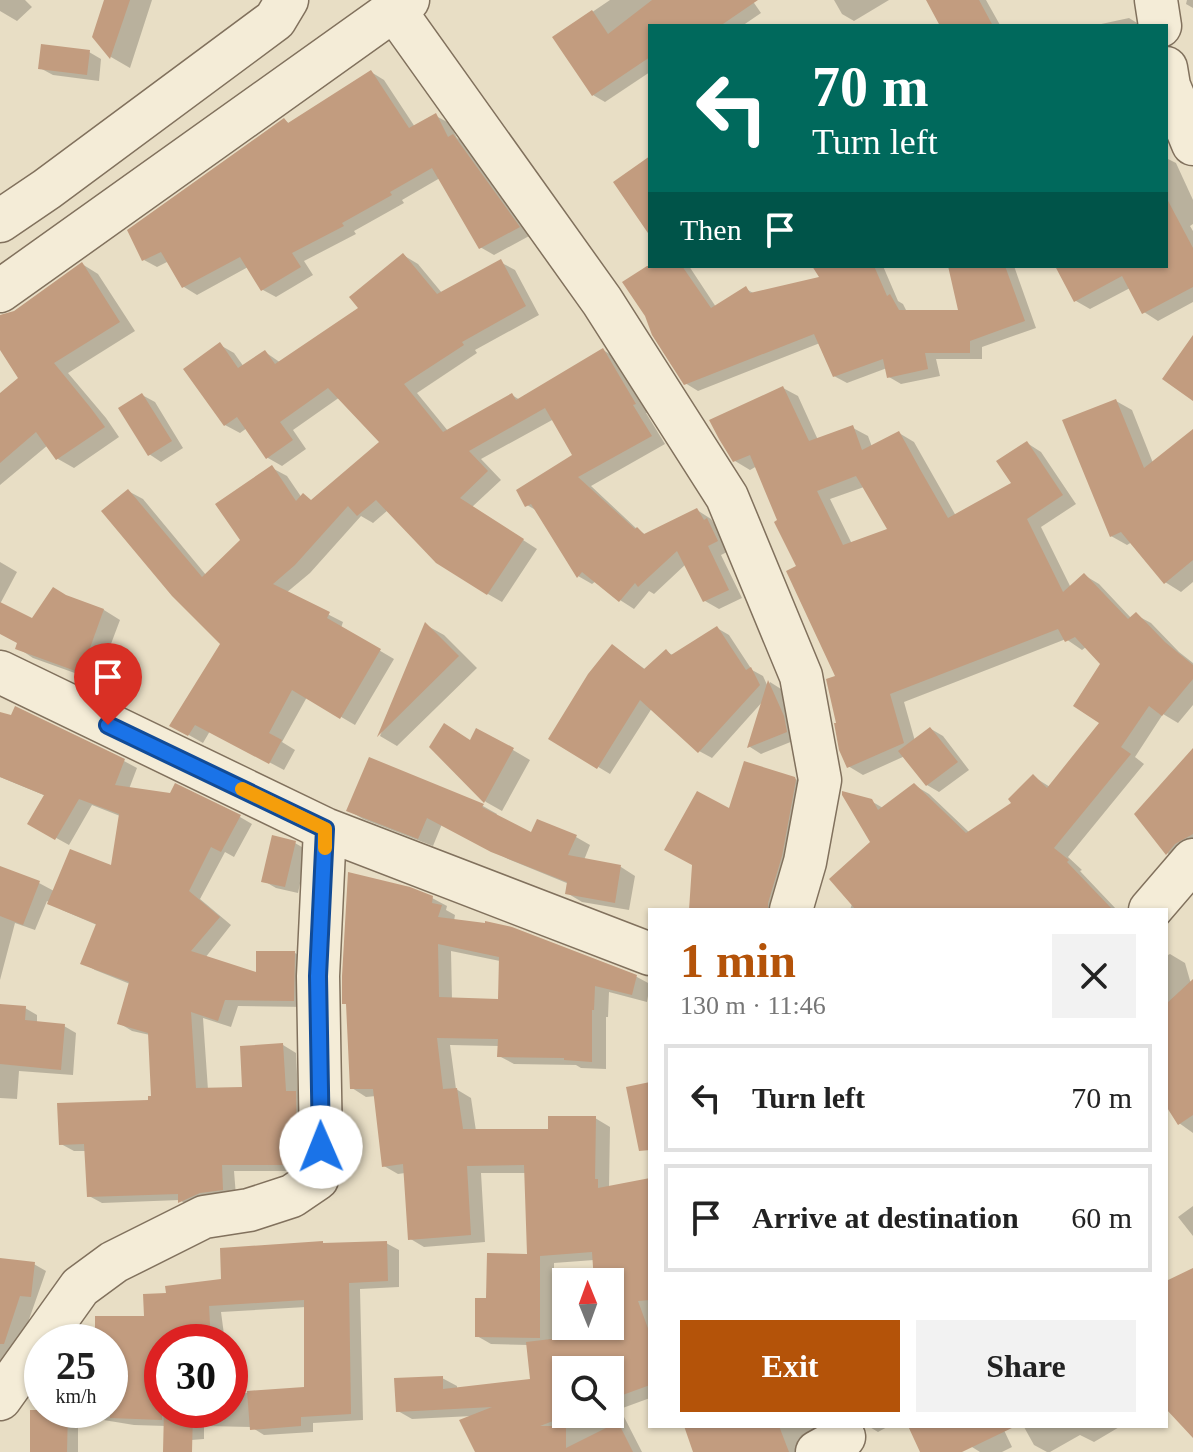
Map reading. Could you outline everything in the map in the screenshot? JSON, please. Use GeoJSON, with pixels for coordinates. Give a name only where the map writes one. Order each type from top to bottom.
{"type":"FeatureCollection","features":[{"type":"Feature","properties":{"kind":"street"},"geometry":{"type":"LineString","coordinates":[[0,221],[275,20],[287,0]]}},
{"type":"Feature","properties":{"kind":"street"},"geometry":{"type":"LineString","coordinates":[[1156,0],[1160,24]]}},
{"type":"Feature","properties":{"kind":"street"},"geometry":{"type":"LineString","coordinates":[[0,291],[402,6],[602,301],[727,497],[801,676],[820,780],[805,862],[792,908]]}},
{"type":"Feature","properties":{"kind":"street"},"geometry":{"type":"LineString","coordinates":[[1168,80],[1193,144]]}},
{"type":"Feature","properties":{"kind":"street"},"geometry":{"type":"LineString","coordinates":[[0,672],[325,829],[648,953]]}},
{"type":"Feature","properties":{"kind":"street"},"geometry":{"type":"LineString","coordinates":[[0,1399],[80,1287],[114,1262],[204,1217],[249,1210],[292,1196],[317,1179],[321,1147],[318,976],[325,829]]}},
{"type":"Feature","properties":{"kind":"street"},"geometry":{"type":"LineString","coordinates":[[1152,908],[1193,860]]}},
{"type":"Feature","properties":{"kind":"building"},"geometry":{"type":"Polygon","coordinates":[[[104,0],[130,0],[110,59],[92,37],[104,0]]]}},
{"type":"Feature","properties":{"kind":"building"},"geometry":{"type":"Polygon","coordinates":[[[652,0],[758,0],[723,24],[648,24],[648,58],[592,96],[552,37],[592,10],[608,34],[652,0]]]}},
{"type":"Feature","properties":{"kind":"building"},"geometry":{"type":"Polygon","coordinates":[[[926,0],[979,0],[992,24],[939,24],[926,0]]]}},
{"type":"Feature","properties":{"kind":"building"},"geometry":{"type":"Polygon","coordinates":[[[41,44],[90,50],[87,75],[38,69],[41,44]]]}},
{"type":"Feature","properties":{"kind":"building"},"geometry":{"type":"Polygon","coordinates":[[[371,70],[409,128],[436,113],[448,137],[453,134],[520,227],[479,249],[432,168],[342,223],[344,226],[292,253],[301,267],[261,291],[240,257],[182,288],[161,252],[142,261],[127,230],[284,118],[288,123],[371,70]]]}},
{"type":"Feature","properties":{"kind":"building"},"geometry":{"type":"Polygon","coordinates":[[[648,157],[648,233],[613,182],[648,157]]]}},
{"type":"Feature","properties":{"kind":"building"},"geometry":{"type":"Polygon","coordinates":[[[1168,201],[1193,248],[1193,287],[1142,314],[1122,276],[1074,302],[1056,268],[1168,268],[1168,201]]]}},
{"type":"Feature","properties":{"kind":"building"},"geometry":{"type":"Polygon","coordinates":[[[403,253],[437,294],[501,259],[526,306],[462,342],[464,345],[404,384],[443,432],[512,393],[516,400],[603,348],[652,436],[578,477],[644,534],[697,508],[704,520],[707,518],[718,541],[708,546],[729,590],[703,602],[677,551],[638,587],[635,583],[619,602],[582,572],[577,578],[531,504],[525,507],[516,490],[572,455],[545,408],[469,451],[488,471],[460,498],[524,539],[487,595],[436,563],[376,500],[357,516],[348,506],[295,565],[273,584],[330,612],[327,618],[381,649],[340,719],[292,690],[269,733],[282,740],[269,764],[195,725],[188,736],[169,726],[220,644],[172,596],[101,511],[128,489],[202,577],[240,540],[215,504],[272,465],[296,501],[303,493],[311,500],[379,442],[328,388],[280,422],[293,440],[266,459],[237,417],[224,426],[183,369],[220,342],[238,368],[265,350],[275,364],[358,308],[349,297],[403,253]]]}},
{"type":"Feature","properties":{"kind":"building"},"geometry":{"type":"Polygon","coordinates":[[[82,262],[120,322],[54,363],[105,427],[56,460],[36,432],[0,463],[0,393],[18,378],[0,350],[0,315],[14,311],[82,262]]]}},
{"type":"Feature","properties":{"kind":"building"},"geometry":{"type":"Polygon","coordinates":[[[647,266],[683,268],[711,308],[746,286],[750,293],[819,277],[813,268],[875,268],[887,296],[890,294],[899,310],[958,310],[948,268],[1006,268],[1025,321],[970,341],[970,353],[925,353],[928,369],[887,378],[883,359],[833,377],[814,334],[684,385],[622,282],[647,266]]]}},
{"type":"Feature","properties":{"kind":"building"},"geometry":{"type":"Polygon","coordinates":[[[1193,335],[1193,401],[1162,379],[1193,335]]]}},
{"type":"Feature","properties":{"kind":"building"},"geometry":{"type":"Polygon","coordinates":[[[783,386],[809,441],[853,425],[862,450],[899,431],[948,518],[1011,483],[996,461],[1027,441],[1063,495],[1027,519],[1063,592],[1084,573],[1128,619],[1136,612],[1193,665],[1193,679],[1162,716],[1149,706],[1121,747],[1131,754],[1054,848],[1069,860],[1067,862],[1111,908],[854,908],[829,879],[870,842],[842,791],[872,799],[878,810],[914,783],[966,833],[1011,803],[1008,799],[1033,774],[1047,788],[1099,723],[1073,706],[1100,664],[1075,637],[1065,642],[1058,629],[890,694],[904,743],[847,768],[839,750],[826,679],[835,676],[786,571],[796,566],[774,522],[777,520],[750,455],[733,462],[709,420],[783,386]],[[856,476],[817,491],[843,545],[887,529],[856,476]]]}},
{"type":"Feature","properties":{"kind":"building"},"geometry":{"type":"Polygon","coordinates":[[[142,393],[172,441],[148,456],[118,408],[142,393]]]}},
{"type":"Feature","properties":{"kind":"building"},"geometry":{"type":"Polygon","coordinates":[[[1116,399],[1144,468],[1193,429],[1193,560],[1164,584],[1121,532],[1110,537],[1062,420],[1116,399]]]}},
{"type":"Feature","properties":{"kind":"building"},"geometry":{"type":"Polygon","coordinates":[[[53,587],[104,609],[81,673],[15,649],[17,643],[0,634],[0,602],[32,618],[53,587]]]}},
{"type":"Feature","properties":{"kind":"building"},"geometry":{"type":"Polygon","coordinates":[[[425,622],[459,656],[377,737],[425,622]]]}},
{"type":"Feature","properties":{"kind":"building"},"geometry":{"type":"Polygon","coordinates":[[[717,626],[746,670],[751,667],[760,685],[698,753],[640,700],[597,769],[548,739],[588,674],[612,644],[644,669],[666,649],[671,655],[717,626]]]}},
{"type":"Feature","properties":{"kind":"building"},"geometry":{"type":"Polygon","coordinates":[[[768,680],[784,716],[787,732],[747,748],[768,680]]]}},
{"type":"Feature","properties":{"kind":"building"},"geometry":{"type":"Polygon","coordinates":[[[15,706],[125,759],[115,785],[170,793],[175,783],[241,815],[221,852],[211,847],[189,891],[220,917],[191,951],[256,972],[256,951],[295,951],[294,1001],[225,1000],[218,1021],[191,1012],[196,1088],[242,1087],[240,1046],[283,1043],[286,1091],[296,1091],[295,1165],[222,1165],[223,1190],[200,1193],[178,1203],[178,1194],[87,1197],[84,1144],[59,1145],[57,1103],[148,1100],[151,1096],[148,1033],[117,1024],[129,982],[80,964],[96,924],[47,904],[70,849],[111,865],[119,814],[79,799],[55,840],[27,824],[44,795],[0,777],[0,712],[11,715],[15,706]]]}},
{"type":"Feature","properties":{"kind":"building"},"geometry":{"type":"Polygon","coordinates":[[[444,723],[470,740],[476,728],[514,748],[484,803],[429,747],[444,723]]]}},
{"type":"Feature","properties":{"kind":"building"},"geometry":{"type":"Polygon","coordinates":[[[930,727],[958,762],[926,786],[898,751],[930,727]]]}},
{"type":"Feature","properties":{"kind":"building"},"geometry":{"type":"Polygon","coordinates":[[[1193,748],[1193,834],[1175,844],[1166,855],[1134,814],[1193,748]]]}},
{"type":"Feature","properties":{"kind":"building"},"geometry":{"type":"Polygon","coordinates":[[[369,757],[484,804],[482,807],[531,832],[537,819],[577,835],[568,855],[621,865],[615,903],[565,894],[567,882],[491,852],[427,818],[418,839],[346,811],[369,757]]]}},
{"type":"Feature","properties":{"kind":"building"},"geometry":{"type":"Polygon","coordinates":[[[744,761],[795,777],[782,856],[768,908],[689,908],[692,865],[664,850],[697,791],[729,808],[744,761]]]}},
{"type":"Feature","properties":{"kind":"building"},"geometry":{"type":"Polygon","coordinates":[[[272,835],[296,841],[285,887],[261,882],[272,835]]]}},
{"type":"Feature","properties":{"kind":"building"},"geometry":{"type":"Polygon","coordinates":[[[0,866],[40,881],[23,925],[0,916],[0,866]]]}},
{"type":"Feature","properties":{"kind":"building"},"geometry":{"type":"Polygon","coordinates":[[[348,872],[410,887],[433,896],[432,903],[442,905],[438,917],[512,927],[637,975],[632,995],[595,986],[592,1062],[564,1058],[497,1057],[498,1039],[437,1038],[443,1089],[457,1088],[463,1129],[548,1129],[548,1116],[596,1116],[595,1179],[598,1179],[598,1188],[648,1178],[648,1300],[638,1301],[648,1328],[648,1386],[624,1394],[624,1356],[552,1356],[552,1421],[540,1426],[566,1428],[566,1448],[606,1428],[621,1428],[633,1452],[475,1452],[459,1420],[492,1407],[396,1412],[394,1378],[443,1376],[443,1389],[530,1379],[526,1342],[552,1339],[624,1340],[624,1268],[593,1268],[592,1252],[540,1256],[540,1338],[475,1337],[475,1298],[486,1298],[487,1253],[527,1254],[524,1165],[467,1166],[471,1235],[408,1240],[403,1164],[382,1167],[373,1089],[350,1089],[346,1004],[342,1004],[342,976],[348,872]],[[438,944],[439,997],[498,999],[499,957],[438,944]]]}},
{"type":"Feature","properties":{"kind":"building"},"geometry":{"type":"Polygon","coordinates":[[[1193,979],[1193,1115],[1178,1125],[1168,1109],[1168,1002],[1193,979]]]}},
{"type":"Feature","properties":{"kind":"building"},"geometry":{"type":"Polygon","coordinates":[[[0,1004],[26,1006],[25,1020],[65,1024],[61,1070],[0,1064],[0,1004]]]}},
{"type":"Feature","properties":{"kind":"building"},"geometry":{"type":"Polygon","coordinates":[[[648,1082],[648,1150],[639,1151],[626,1087],[648,1082]]]}},
{"type":"Feature","properties":{"kind":"building"},"geometry":{"type":"Polygon","coordinates":[[[323,1241],[387,1241],[388,1281],[349,1283],[351,1414],[301,1417],[301,1426],[250,1430],[248,1391],[304,1387],[304,1300],[209,1306],[210,1324],[144,1324],[144,1419],[128,1419],[128,1324],[95,1324],[95,1316],[144,1316],[143,1294],[166,1293],[165,1286],[221,1279],[220,1248],[323,1241]]]}},
{"type":"Feature","properties":{"kind":"building"},"geometry":{"type":"Polygon","coordinates":[[[0,1258],[35,1262],[31,1297],[20,1296],[4,1344],[0,1344],[0,1258]]]}},
{"type":"Feature","properties":{"kind":"building"},"geometry":{"type":"Polygon","coordinates":[[[1193,1268],[1193,1438],[1168,1411],[1168,1280],[1193,1268]]]}},
{"type":"Feature","properties":{"kind":"building"},"geometry":{"type":"Polygon","coordinates":[[[30,1428],[68,1428],[67,1452],[30,1452],[30,1428]]]}},
{"type":"Feature","properties":{"kind":"building"},"geometry":{"type":"Polygon","coordinates":[[[164,1428],[193,1428],[192,1452],[163,1452],[164,1428]]]}},
{"type":"Feature","properties":{"kind":"building"},"geometry":{"type":"Polygon","coordinates":[[[685,1428],[780,1428],[789,1452],[693,1452],[685,1428]]]}},
{"type":"Feature","properties":{"kind":"building"},"geometry":{"type":"Polygon","coordinates":[[[909,1428],[1012,1428],[962,1452],[920,1452],[909,1428]]]}},
{"type":"Feature","properties":{"kind":"slow traffic"},"geometry":{"type":"LineString","coordinates":[[242,789],[325,829],[325,848]]}},
{"type":"Feature","properties":{"kind":"route"},"geometry":{"type":"LineString","coordinates":[[108,725],[325,829],[318,976],[321,1147]]}}]}
